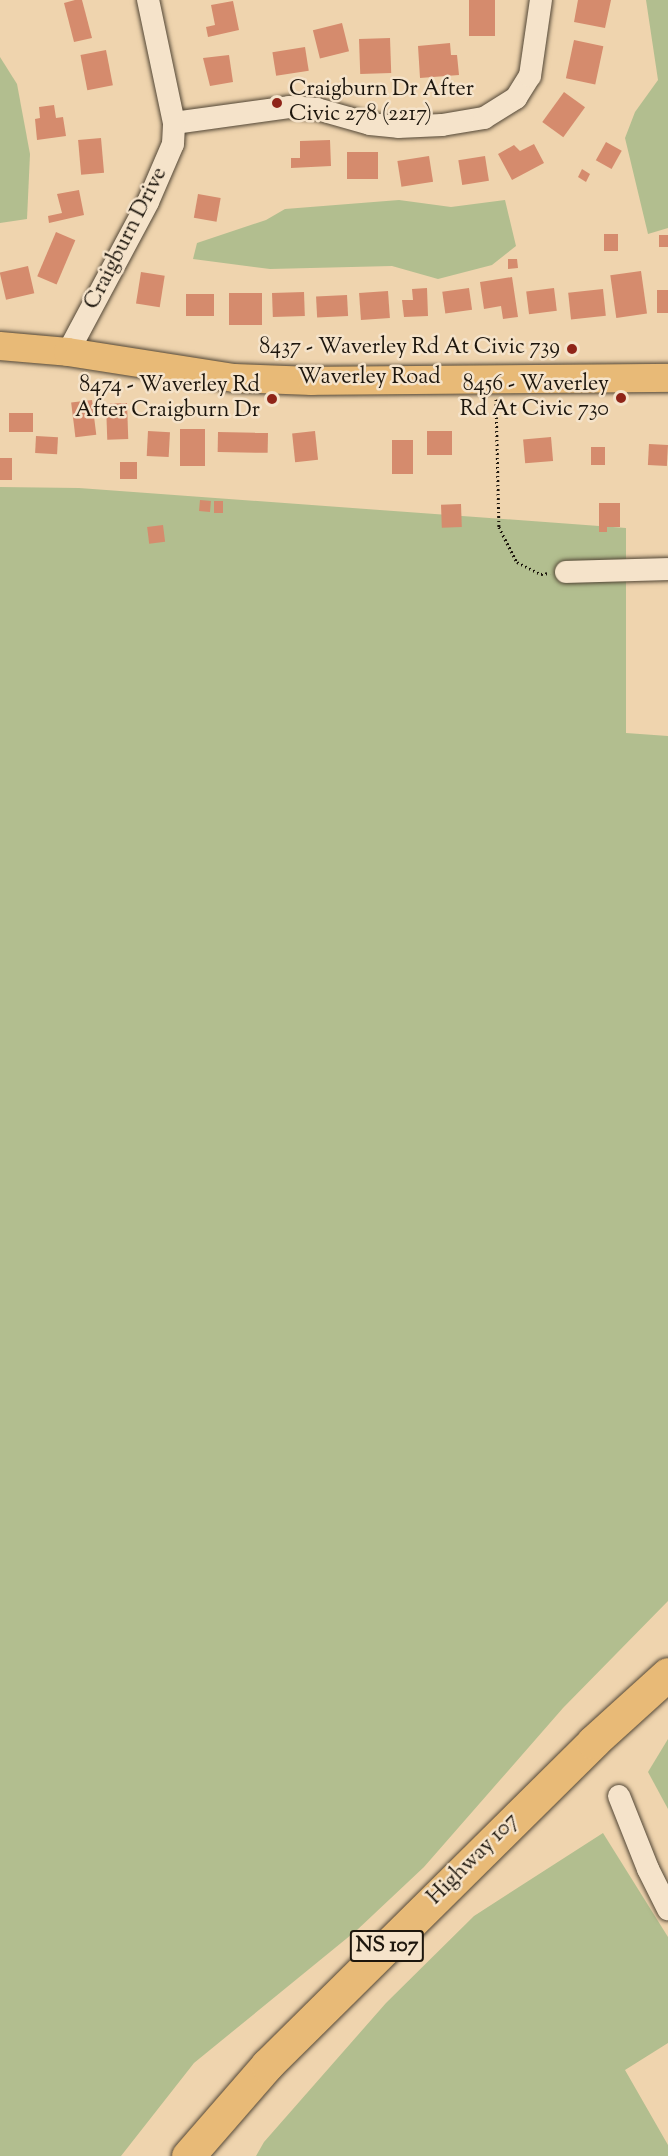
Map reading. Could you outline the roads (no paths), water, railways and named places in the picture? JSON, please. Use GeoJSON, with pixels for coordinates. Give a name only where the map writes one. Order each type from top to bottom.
{"type":"FeatureCollection","features":[{"type":"Feature","properties":{"kind":"highway","name":"Highway 107"},"geometry":{"type":"LineString","coordinates":[[188,2156],[267,2065],[593,1742],[668,1674]]}},
{"type":"Feature","properties":{"kind":"main road","name":"Waverley Road"},"geometry":{"type":"LineString","coordinates":[[0,346],[68,352],[234,378],[312,381],[668,378]]}},
{"type":"Feature","properties":{"kind":"street","name":"Craigburn Drive"},"geometry":{"type":"LineString","coordinates":[[68,352],[166,165],[173,144],[174,123],[148,0]]}},
{"type":"Feature","properties":{"kind":"street"},"geometry":{"type":"LineString","coordinates":[[174,123],[289,107],[317,109],[370,124],[398,127],[442,125],[484,118],[516,98],[530,76],[541,0]]}},
{"type":"Feature","properties":{"kind":"street"},"geometry":{"type":"LineString","coordinates":[[566,572],[668,569]]}},
{"type":"Feature","properties":{"kind":"street"},"geometry":{"type":"LineString","coordinates":[[619,1796],[648,1869],[668,1909]]}},
{"type":"Feature","properties":{"kind":"place","name":"Craigburn Dr After Civic 278 (2217)"},"geometry":{"type":"Point","coordinates":[277,103]}},
{"type":"Feature","properties":{"kind":"place","name":"8437 - Waverley Rd At Civic 739"},"geometry":{"type":"Point","coordinates":[572,349]}},
{"type":"Feature","properties":{"kind":"place","name":"8456 - Waverley Rd At Civic 730"},"geometry":{"type":"Point","coordinates":[621,398]}},
{"type":"Feature","properties":{"kind":"place","name":"8474 - Waverley Rd After Craigburn Dr"},"geometry":{"type":"Point","coordinates":[272,399]}}]}
